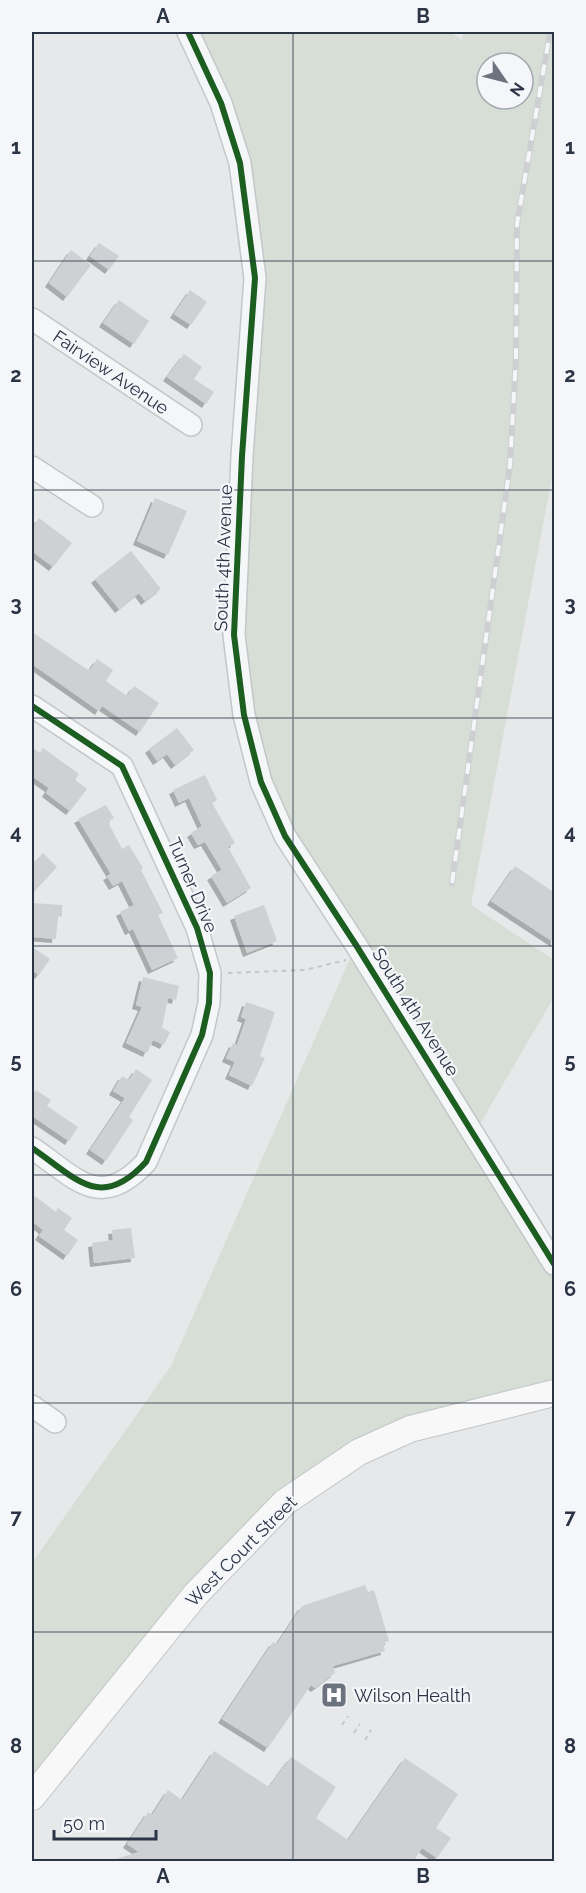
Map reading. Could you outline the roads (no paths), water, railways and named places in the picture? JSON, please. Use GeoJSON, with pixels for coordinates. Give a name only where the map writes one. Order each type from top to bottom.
{"type":"FeatureCollection","features":[{"type":"Feature","properties":{"kind":"main road","name":"West Court Street"},"geometry":{"type":"LineString","coordinates":[[32,1797],[196,1594],[285,1502],[359,1452],[410,1429],[555,1393]]}},
{"type":"Feature","properties":{"kind":"street","name":"South 4th Avenue"},"geometry":{"type":"LineString","coordinates":[[188,32],[221,103],[240,163],[255,278],[242,456],[234,635],[244,715],[261,782],[285,836],[406,1024],[555,1264]]}},
{"type":"Feature","properties":{"kind":"street","name":"Fairview Avenue"},"geometry":{"type":"LineString","coordinates":[[32,319],[191,425]]}},
{"type":"Feature","properties":{"kind":"street"},"geometry":{"type":"LineString","coordinates":[[32,466],[92,506]]}},
{"type":"Feature","properties":{"kind":"street","name":"Turner Drive"},"geometry":{"type":"LineString","coordinates":[[32,706],[122,766],[197,928],[210,973],[209,1003],[202,1035],[146,1162],[132,1178],[117,1187],[90,1188],[32,1148]]}},
{"type":"Feature","properties":{"kind":"street"},"geometry":{"type":"LineString","coordinates":[[32,1406],[55,1422]]}},
{"type":"Feature","properties":{"kind":"railway"},"geometry":{"type":"LineString","coordinates":[[452,883],[510,465],[516,357],[517,224],[550,32]]}},
{"type":"Feature","properties":{"kind":"place","name":"Wilson Health"},"geometry":{"type":"Point","coordinates":[334,1695]}}]}
